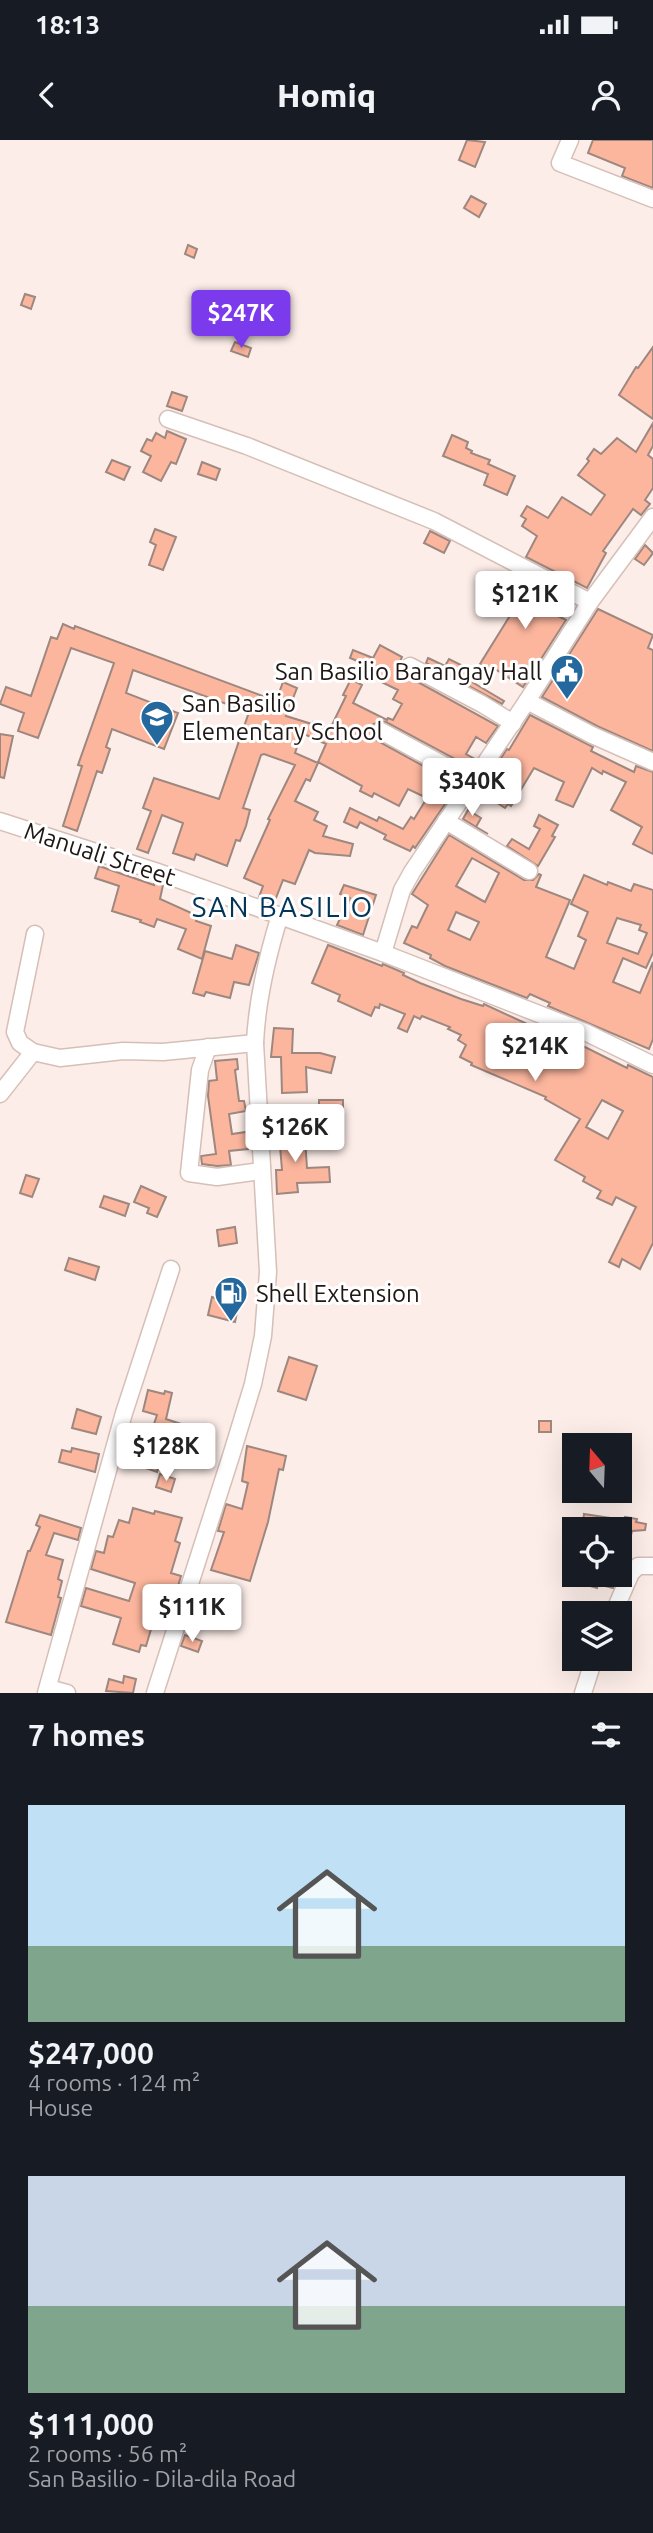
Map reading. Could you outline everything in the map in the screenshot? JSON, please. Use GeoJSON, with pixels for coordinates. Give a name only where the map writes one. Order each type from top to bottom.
{"type":"FeatureCollection","features":[{"type":"Feature","properties":{"kind":"street"},"geometry":{"type":"LineString","coordinates":[[570,140],[561,163],[653,199]]}},
{"type":"Feature","properties":{"kind":"street"},"geometry":{"type":"LineString","coordinates":[[167,419],[247,446],[434,521],[590,602]]}},
{"type":"Feature","properties":{"kind":"street"},"geometry":{"type":"LineString","coordinates":[[383,953],[402,890],[590,602],[653,517]]}},
{"type":"Feature","properties":{"kind":"street"},"geometry":{"type":"LineString","coordinates":[[411,666],[513,723]]}},
{"type":"Feature","properties":{"kind":"street"},"geometry":{"type":"LineString","coordinates":[[527,701],[592,735],[653,762]]}},
{"type":"Feature","properties":{"kind":"street"},"geometry":{"type":"LineString","coordinates":[[381,731],[474,781]]}},
{"type":"Feature","properties":{"kind":"street","name":"Manuali Street"},"geometry":{"type":"LineString","coordinates":[[0,821],[280,915],[383,953],[584,1032],[653,1065]]}},
{"type":"Feature","properties":{"kind":"street"},"geometry":{"type":"LineString","coordinates":[[446,821],[529,871]]}},
{"type":"Feature","properties":{"kind":"street"},"geometry":{"type":"LineString","coordinates":[[155,1693],[235,1444],[253,1384],[260,1348],[268,1272],[255,1043],[256,1015],[266,961],[280,915]]}},
{"type":"Feature","properties":{"kind":"street"},"geometry":{"type":"LineString","coordinates":[[35,934],[15,1032],[20,1043],[33,1052],[60,1058],[122,1051],[163,1052],[255,1043]]}},
{"type":"Feature","properties":{"kind":"street"},"geometry":{"type":"LineString","coordinates":[[208,1047],[200,1070],[189,1172],[218,1177],[261,1171]]}},
{"type":"Feature","properties":{"kind":"street"},"geometry":{"type":"LineString","coordinates":[[0,1094],[33,1052]]}},
{"type":"Feature","properties":{"kind":"street"},"geometry":{"type":"LineString","coordinates":[[67,1693],[47,1690],[124,1413],[171,1269]]}},
{"type":"Feature","properties":{"kind":"street"},"geometry":{"type":"LineString","coordinates":[[619,1601],[631,1573],[638,1566],[653,1566]]}},
{"type":"Feature","properties":{"kind":"street"},"geometry":{"type":"LineString","coordinates":[[583,1693],[590,1671]]}},
{"type":"Feature","properties":{"kind":"building"},"geometry":{"type":"Polygon","coordinates":[[[467,140],[485,142],[475,167],[459,160],[467,140]]]}},
{"type":"Feature","properties":{"kind":"building"},"geometry":{"type":"Polygon","coordinates":[[[593,140],[653,140],[653,188],[622,176],[625,168],[588,153],[593,140]]]}},
{"type":"Feature","properties":{"kind":"building"},"geometry":{"type":"Polygon","coordinates":[[[471,196],[486,204],[479,217],[464,208],[471,196]]]}},
{"type":"Feature","properties":{"kind":"building"},"geometry":{"type":"Polygon","coordinates":[[[188,245],[197,249],[194,258],[185,254],[188,245]]]}},
{"type":"Feature","properties":{"kind":"building"},"geometry":{"type":"Polygon","coordinates":[[[25,294],[35,297],[31,309],[21,305],[25,294]]]}},
{"type":"Feature","properties":{"kind":"building"},"geometry":{"type":"Polygon","coordinates":[[[235,342],[251,348],[248,357],[231,351],[235,342]]]}},
{"type":"Feature","properties":{"kind":"building"},"geometry":{"type":"Polygon","coordinates":[[[653,347],[653,419],[619,395],[636,367],[638,368],[653,347]]]}},
{"type":"Feature","properties":{"kind":"building"},"geometry":{"type":"Polygon","coordinates":[[[172,392],[187,397],[182,411],[167,406],[172,392]]]}},
{"type":"Feature","properties":{"kind":"building"},"geometry":{"type":"Polygon","coordinates":[[[653,423],[653,446],[648,455],[653,459],[653,488],[645,500],[650,504],[641,515],[633,509],[603,551],[606,553],[587,588],[526,557],[537,536],[522,526],[526,519],[521,516],[527,506],[548,518],[562,497],[591,515],[605,495],[578,475],[589,461],[587,459],[594,449],[601,454],[617,438],[636,452],[653,423]]]}},
{"type":"Feature","properties":{"kind":"building"},"geometry":{"type":"Polygon","coordinates":[[[167,431],[186,439],[176,464],[171,462],[161,481],[143,472],[151,456],[141,451],[147,439],[152,441],[156,433],[165,438],[167,431]]]}},
{"type":"Feature","properties":{"kind":"building"},"geometry":{"type":"Polygon","coordinates":[[[452,435],[468,442],[466,448],[472,451],[471,453],[490,460],[488,464],[515,476],[507,495],[484,485],[488,474],[443,456],[452,435]]]}},
{"type":"Feature","properties":{"kind":"building"},"geometry":{"type":"Polygon","coordinates":[[[112,460],[130,467],[124,480],[106,472],[112,460]]]}},
{"type":"Feature","properties":{"kind":"building"},"geometry":{"type":"Polygon","coordinates":[[[202,462],[220,469],[216,480],[198,474],[202,462]]]}},
{"type":"Feature","properties":{"kind":"building"},"geometry":{"type":"Polygon","coordinates":[[[155,529],[176,537],[163,570],[149,565],[156,545],[150,542],[155,529]]]}},
{"type":"Feature","properties":{"kind":"building"},"geometry":{"type":"Polygon","coordinates":[[[430,531],[450,541],[444,553],[424,543],[430,531]]]}},
{"type":"Feature","properties":{"kind":"building"},"geometry":{"type":"Polygon","coordinates":[[[645,545],[653,553],[644,565],[635,559],[645,545]]]}},
{"type":"Feature","properties":{"kind":"building"},"geometry":{"type":"Polygon","coordinates":[[[516,576],[566,601],[558,616],[566,620],[523,687],[492,667],[490,670],[480,664],[511,614],[499,607],[516,576]]]}},
{"type":"Feature","properties":{"kind":"building"},"geometry":{"type":"Polygon","coordinates":[[[598,609],[653,635],[648,648],[653,650],[653,751],[542,697],[598,609]]]}},
{"type":"Feature","properties":{"kind":"building"},"geometry":{"type":"Polygon","coordinates":[[[63,624],[74,629],[75,626],[276,701],[283,682],[297,688],[286,716],[330,729],[351,679],[362,685],[353,703],[387,720],[393,720],[402,704],[393,699],[398,690],[365,674],[369,666],[350,658],[353,650],[373,658],[380,645],[402,657],[399,664],[405,675],[498,726],[486,743],[476,737],[466,754],[475,759],[470,767],[386,722],[380,721],[372,725],[371,732],[376,740],[458,785],[415,848],[413,846],[410,851],[384,839],[386,835],[360,822],[357,828],[344,822],[350,808],[377,821],[379,817],[403,829],[411,817],[414,819],[427,798],[408,789],[399,806],[374,793],[372,797],[360,791],[362,786],[318,762],[326,744],[302,733],[295,753],[318,763],[310,781],[306,779],[295,801],[318,812],[314,820],[327,826],[323,836],[353,844],[350,856],[309,850],[295,884],[283,880],[274,903],[259,897],[263,886],[244,878],[270,820],[268,819],[295,765],[261,755],[243,808],[250,810],[246,826],[240,841],[236,840],[227,866],[196,854],[194,860],[173,853],[183,823],[162,815],[148,853],[137,849],[151,811],[143,808],[154,778],[219,799],[249,712],[133,670],[126,693],[178,713],[164,749],[112,729],[106,747],[110,749],[102,773],[97,771],[77,831],[63,826],[82,766],[78,765],[114,663],[71,648],[38,738],[18,731],[24,713],[0,704],[6,687],[31,696],[51,637],[57,639],[63,624]]]}},
{"type":"Feature","properties":{"kind":"building"},"geometry":{"type":"Polygon","coordinates":[[[428,658],[445,666],[449,659],[477,673],[472,682],[504,701],[502,704],[426,663],[428,658]]]}},
{"type":"Feature","properties":{"kind":"building"},"geometry":{"type":"Polygon","coordinates":[[[530,715],[593,747],[591,751],[634,772],[636,766],[653,772],[653,854],[633,844],[642,827],[611,810],[626,782],[603,771],[602,774],[592,768],[573,807],[556,800],[564,782],[534,768],[511,806],[508,804],[505,808],[479,791],[530,715]]]}},
{"type":"Feature","properties":{"kind":"building"},"geometry":{"type":"Polygon","coordinates":[[[0,734],[13,736],[4,778],[0,777],[0,734]]]}},
{"type":"Feature","properties":{"kind":"building"},"geometry":{"type":"Polygon","coordinates":[[[468,810],[481,818],[476,827],[463,819],[468,810]]]}},
{"type":"Feature","properties":{"kind":"building"},"geometry":{"type":"Polygon","coordinates":[[[539,815],[558,825],[552,836],[555,837],[538,866],[507,846],[512,839],[529,849],[540,829],[534,826],[539,815]]]}},
{"type":"Feature","properties":{"kind":"building"},"geometry":{"type":"Polygon","coordinates":[[[449,835],[524,880],[533,880],[539,874],[541,875],[536,887],[570,900],[546,957],[574,969],[586,940],[578,936],[588,912],[571,904],[584,875],[631,891],[634,884],[653,890],[653,953],[646,968],[623,958],[613,982],[640,993],[653,962],[653,1039],[649,1049],[548,1006],[550,1003],[530,994],[527,998],[445,966],[430,958],[431,955],[404,943],[412,926],[417,928],[428,905],[412,894],[449,835]],[[472,858],[456,886],[485,902],[499,873],[472,858]],[[456,912],[448,930],[470,940],[479,922],[456,912]],[[617,918],[607,943],[638,954],[647,933],[639,930],[641,925],[617,918]]]}},
{"type":"Feature","properties":{"kind":"building"},"geometry":{"type":"Polygon","coordinates":[[[99,866],[154,885],[154,882],[163,885],[160,899],[198,916],[196,921],[211,926],[202,959],[178,949],[186,929],[157,919],[154,927],[112,911],[119,886],[95,878],[99,866]]]}},
{"type":"Feature","properties":{"kind":"building"},"geometry":{"type":"Polygon","coordinates":[[[344,885],[376,895],[363,935],[337,925],[350,898],[340,894],[344,885]]]}},
{"type":"Feature","properties":{"kind":"building"},"geometry":{"type":"Polygon","coordinates":[[[236,945],[259,953],[249,985],[234,982],[230,998],[206,992],[204,996],[193,993],[205,951],[232,959],[236,945]]]}},
{"type":"Feature","properties":{"kind":"building"},"geometry":{"type":"Polygon","coordinates":[[[328,945],[382,966],[383,964],[420,983],[461,999],[483,1006],[484,1004],[579,1048],[581,1045],[627,1068],[628,1065],[653,1077],[653,1243],[640,1269],[622,1259],[619,1267],[609,1262],[636,1207],[616,1197],[612,1205],[597,1198],[601,1191],[583,1181],[585,1177],[555,1160],[580,1119],[545,1099],[546,1097],[471,1065],[472,1063],[460,1057],[466,1045],[458,1040],[461,1035],[448,1029],[450,1027],[422,1016],[420,1019],[414,1016],[407,1032],[398,1028],[405,1014],[380,1004],[379,1008],[375,1007],[371,1016],[338,1001],[340,995],[312,983],[328,945]],[[602,1100],[586,1127],[608,1139],[623,1111],[602,1100]]]}},
{"type":"Feature","properties":{"kind":"building"},"geometry":{"type":"Polygon","coordinates":[[[274,1028],[293,1029],[292,1053],[320,1053],[335,1057],[331,1073],[306,1067],[307,1092],[282,1093],[281,1057],[271,1057],[274,1028]]]}},
{"type":"Feature","properties":{"kind":"building"},"geometry":{"type":"Polygon","coordinates":[[[237,1059],[238,1069],[235,1070],[239,1101],[244,1101],[246,1111],[229,1114],[232,1134],[246,1132],[248,1149],[229,1151],[231,1165],[202,1164],[201,1156],[216,1154],[208,1096],[209,1081],[217,1080],[215,1061],[237,1059]]]}},
{"type":"Feature","properties":{"kind":"building"},"geometry":{"type":"Polygon","coordinates":[[[319,1100],[343,1100],[343,1110],[319,1111],[319,1100]]]}},
{"type":"Feature","properties":{"kind":"building"},"geometry":{"type":"Polygon","coordinates":[[[294,1130],[295,1140],[305,1139],[307,1168],[329,1167],[330,1182],[297,1183],[298,1192],[277,1194],[276,1170],[282,1170],[280,1146],[271,1147],[271,1133],[294,1130]]]}},
{"type":"Feature","properties":{"kind":"building"},"geometry":{"type":"Polygon","coordinates":[[[26,1175],[39,1179],[32,1197],[20,1193],[26,1175]]]}},
{"type":"Feature","properties":{"kind":"building"},"geometry":{"type":"Polygon","coordinates":[[[141,1186],[166,1197],[157,1217],[147,1213],[149,1208],[134,1202],[141,1186]]]}},
{"type":"Feature","properties":{"kind":"building"},"geometry":{"type":"Polygon","coordinates":[[[104,1196],[129,1204],[125,1216],[100,1207],[104,1196]]]}},
{"type":"Feature","properties":{"kind":"building"},"geometry":{"type":"Polygon","coordinates":[[[235,1227],[237,1243],[219,1246],[217,1230],[235,1227]]]}},
{"type":"Feature","properties":{"kind":"building"},"geometry":{"type":"Polygon","coordinates":[[[69,1258],[99,1267],[95,1280],[65,1270],[69,1258]]]}},
{"type":"Feature","properties":{"kind":"building"},"geometry":{"type":"Polygon","coordinates":[[[212,1297],[238,1307],[235,1322],[208,1315],[212,1297]]]}},
{"type":"Feature","properties":{"kind":"building"},"geometry":{"type":"Polygon","coordinates":[[[289,1357],[317,1366],[306,1400],[278,1391],[289,1357]]]}},
{"type":"Feature","properties":{"kind":"building"},"geometry":{"type":"Polygon","coordinates":[[[148,1390],[172,1393],[166,1419],[181,1424],[176,1440],[164,1436],[157,1455],[162,1456],[157,1472],[123,1460],[135,1428],[151,1433],[157,1415],[143,1411],[148,1390]]]}},
{"type":"Feature","properties":{"kind":"building"},"geometry":{"type":"Polygon","coordinates":[[[77,1409],[101,1417],[96,1434],[72,1428],[77,1409]]]}},
{"type":"Feature","properties":{"kind":"building"},"geometry":{"type":"Polygon","coordinates":[[[539,1421],[551,1421],[551,1432],[539,1432],[539,1421]]]}},
{"type":"Feature","properties":{"kind":"building"},"geometry":{"type":"Polygon","coordinates":[[[247,1446],[286,1456],[283,1470],[279,1469],[268,1522],[250,1581],[211,1570],[224,1532],[218,1531],[226,1504],[242,1509],[248,1483],[242,1481],[247,1446]]]}},
{"type":"Feature","properties":{"kind":"building"},"geometry":{"type":"Polygon","coordinates":[[[72,1448],[99,1454],[95,1472],[59,1462],[62,1450],[71,1452],[72,1448]]]}},
{"type":"Feature","properties":{"kind":"building"},"geometry":{"type":"Polygon","coordinates":[[[160,1474],[175,1479],[171,1492],[156,1487],[160,1474]]]}},
{"type":"Feature","properties":{"kind":"building"},"geometry":{"type":"Polygon","coordinates":[[[133,1508],[182,1518],[175,1541],[180,1543],[171,1573],[181,1576],[173,1603],[164,1629],[152,1626],[146,1646],[141,1645],[139,1652],[113,1644],[121,1618],[81,1606],[86,1588],[129,1601],[135,1583],[91,1569],[96,1551],[104,1553],[108,1536],[113,1537],[119,1520],[129,1523],[133,1508]]]}},
{"type":"Feature","properties":{"kind":"building"},"geometry":{"type":"Polygon","coordinates":[[[40,1515],[81,1528],[78,1540],[54,1533],[46,1555],[63,1560],[58,1579],[62,1581],[58,1597],[61,1598],[51,1635],[6,1622],[28,1551],[40,1527],[36,1525],[40,1515]]]}},
{"type":"Feature","properties":{"kind":"building"},"geometry":{"type":"Polygon","coordinates":[[[632,1518],[646,1524],[645,1530],[632,1531],[632,1518]]]}},
{"type":"Feature","properties":{"kind":"building"},"geometry":{"type":"Polygon","coordinates":[[[185,1635],[202,1641],[198,1652],[181,1646],[185,1635]]]}},
{"type":"Feature","properties":{"kind":"building"},"geometry":{"type":"Polygon","coordinates":[[[124,1676],[136,1679],[133,1693],[106,1691],[109,1679],[123,1683],[124,1676]]]}},
{"type":"Feature","properties":{"kind":"place","name":"San Basilio Barangay Hall"},"geometry":{"type":"Point","coordinates":[567,701]}},
{"type":"Feature","properties":{"kind":"place","name":"San Basilio Elementary School"},"geometry":{"type":"Point","coordinates":[157,747]}},
{"type":"Feature","properties":{"kind":"place","name":"Shell Extension"},"geometry":{"type":"Point","coordinates":[231,1323]}},
{"type":"Feature","properties":{"kind":"district","name":"SAN BASILIO"},"geometry":{"type":"Point","coordinates":[283,906]}}]}
